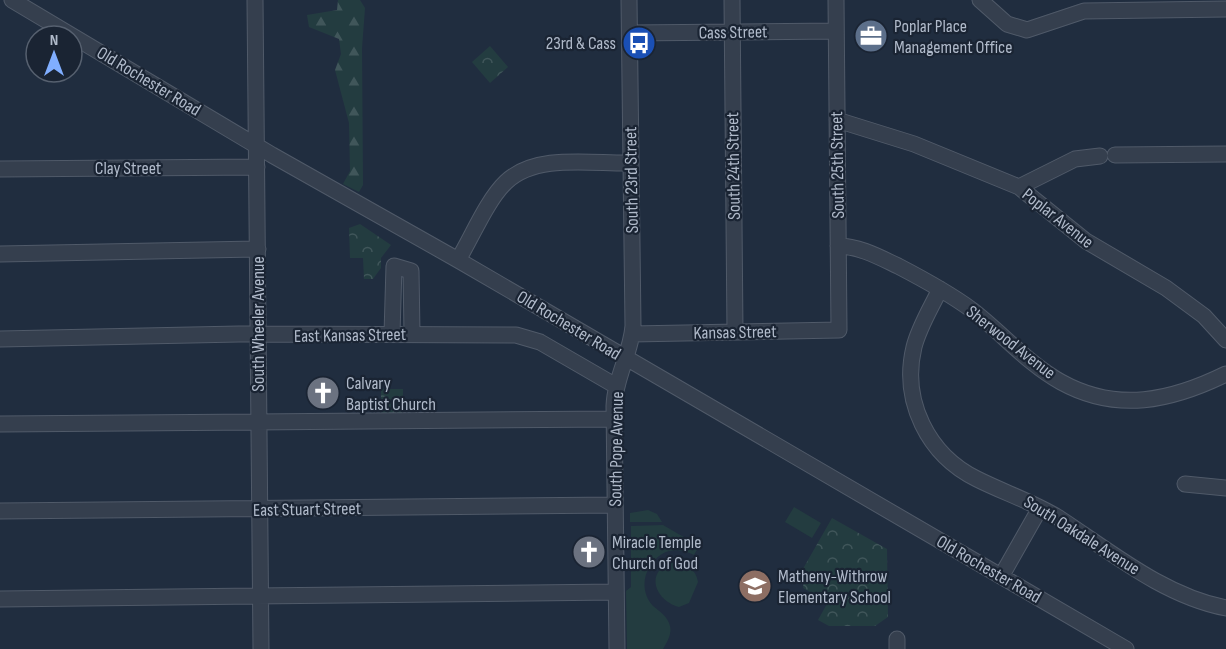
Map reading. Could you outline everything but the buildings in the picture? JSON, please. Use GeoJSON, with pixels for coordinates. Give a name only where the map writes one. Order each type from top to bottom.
{"type":"FeatureCollection","features":[{"type":"Feature","properties":{"kind":"street","name":"Old Rochester Road"},"geometry":{"type":"LineString","coordinates":[[12,0],[1126,649]]}},
{"type":"Feature","properties":{"kind":"street","name":"South Wheeler Avenue"},"geometry":{"type":"LineString","coordinates":[[255,0],[261,649]]}},
{"type":"Feature","properties":{"kind":"street","name":"South 23rd Street"},"geometry":{"type":"LineString","coordinates":[[624,358],[632,334],[630,0]]}},
{"type":"Feature","properties":{"kind":"street","name":"South 24th Street"},"geometry":{"type":"LineString","coordinates":[[732,0],[735,332]]}},
{"type":"Feature","properties":{"kind":"street","name":"South 25th Street"},"geometry":{"type":"LineString","coordinates":[[836,0],[838,330]]}},
{"type":"Feature","properties":{"kind":"street"},"geometry":{"type":"LineString","coordinates":[[980,0],[1007,24],[1027,30],[1084,11],[1226,9]]}},
{"type":"Feature","properties":{"kind":"street","name":"Cass Street"},"geometry":{"type":"LineString","coordinates":[[630,33],[836,31]]}},
{"type":"Feature","properties":{"kind":"street","name":"Poplar Avenue"},"geometry":{"type":"LineString","coordinates":[[837,120],[914,144],[1019,187],[1105,254],[1166,288],[1204,316],[1226,340]]}},
{"type":"Feature","properties":{"kind":"street"},"geometry":{"type":"LineString","coordinates":[[1019,187],[1075,159],[1107,156],[1226,154]]}},
{"type":"Feature","properties":{"kind":"street"},"geometry":{"type":"LineString","coordinates":[[458,260],[505,182],[519,172],[543,165],[631,163]]}},
{"type":"Feature","properties":{"kind":"street","name":"Clay Street"},"geometry":{"type":"LineString","coordinates":[[0,169],[257,166]]}},
{"type":"Feature","properties":{"kind":"street","name":"Sherwood Avenue"},"geometry":{"type":"LineString","coordinates":[[838,246],[849,246],[877,256],[940,290],[972,310],[1061,382],[1093,394],[1123,401],[1155,401],[1196,389],[1226,374]]}},
{"type":"Feature","properties":{"kind":"street"},"geometry":{"type":"LineString","coordinates":[[0,254],[258,249]]}},
{"type":"Feature","properties":{"kind":"street"},"geometry":{"type":"LineString","coordinates":[[392,334],[394,266],[411,271],[412,334]]}},
{"type":"Feature","properties":{"kind":"street","name":"South Oakdale Avenue"},"geometry":{"type":"LineString","coordinates":[[940,290],[920,329],[910,370],[915,408],[924,430],[952,464],[977,479],[1040,508],[1153,579],[1209,605],[1226,608]]}},
{"type":"Feature","properties":{"kind":"street","name":"Kansas Street"},"geometry":{"type":"LineString","coordinates":[[632,334],[838,330]]}},
{"type":"Feature","properties":{"kind":"street","name":"East Kansas Street"},"geometry":{"type":"LineString","coordinates":[[0,339],[516,334],[540,342],[616,386]]}},
{"type":"Feature","properties":{"kind":"street","name":"South Pope Avenue"},"geometry":{"type":"LineString","coordinates":[[617,649],[614,418],[616,386],[624,358]]}},
{"type":"Feature","properties":{"kind":"street"},"geometry":{"type":"LineString","coordinates":[[0,424],[614,418]]}},
{"type":"Feature","properties":{"kind":"street"},"geometry":{"type":"LineString","coordinates":[[1185,484],[1226,488]]}},
{"type":"Feature","properties":{"kind":"street","name":"East Stuart Street"},"geometry":{"type":"LineString","coordinates":[[0,511],[615,505]]}},
{"type":"Feature","properties":{"kind":"street"},"geometry":{"type":"LineString","coordinates":[[1002,576],[1040,508]]}},
{"type":"Feature","properties":{"kind":"street"},"geometry":{"type":"LineString","coordinates":[[0,598],[589,595],[616,592]]}},
{"type":"Feature","properties":{"kind":"green space"},"geometry":{"type":"Polygon","coordinates":[[[338,0],[360,0],[365,8],[362,48],[363,185],[359,192],[343,184],[350,171],[349,123],[335,70],[341,54],[339,39],[309,27],[307,15],[337,10],[338,0]]]}},
{"type":"Feature","properties":{"kind":"green space"},"geometry":{"type":"Polygon","coordinates":[[[490,46],[508,67],[490,83],[472,62],[490,46]]]}},
{"type":"Feature","properties":{"kind":"green space"},"geometry":{"type":"Polygon","coordinates":[[[360,224],[391,245],[381,258],[381,268],[373,279],[364,279],[363,258],[350,258],[349,228],[360,224]]]}},
{"type":"Feature","properties":{"kind":"green space"},"geometry":{"type":"Polygon","coordinates":[[[381,389],[403,389],[403,417],[381,417],[381,389]]]}},
{"type":"Feature","properties":{"kind":"green space"},"geometry":{"type":"Polygon","coordinates":[[[794,507],[821,523],[812,538],[785,522],[794,507]]]}},
{"type":"Feature","properties":{"kind":"green space"},"geometry":{"type":"Polygon","coordinates":[[[648,510],[657,514],[662,522],[630,522],[630,513],[648,510]]]}},
{"type":"Feature","properties":{"kind":"green space"},"geometry":{"type":"Polygon","coordinates":[[[832,518],[887,549],[888,617],[875,626],[829,626],[818,620],[828,602],[803,588],[804,578],[800,574],[832,518]]]}},
{"type":"Feature","properties":{"kind":"green space"},"geometry":{"type":"Polygon","coordinates":[[[663,525],[699,546],[694,555],[678,550],[666,552],[656,559],[647,571],[645,585],[648,600],[662,613],[670,626],[669,636],[663,649],[627,649],[626,591],[631,587],[631,526],[663,525]]]}},
{"type":"Feature","properties":{"kind":"green space"},"geometry":{"type":"Polygon","coordinates":[[[676,562],[691,568],[698,582],[689,603],[679,607],[663,598],[656,584],[659,571],[666,565],[676,562]]]}},
{"type":"Feature","properties":{"kind":"place","name":"Poplar Place Management Office"},"geometry":{"type":"Point","coordinates":[871,36]}},
{"type":"Feature","properties":{"kind":"place","name":"23rd & Cass"},"geometry":{"type":"Point","coordinates":[639,43]}},
{"type":"Feature","properties":{"kind":"place","name":"Calvary Baptist Church"},"geometry":{"type":"Point","coordinates":[323,393]}},
{"type":"Feature","properties":{"kind":"place","name":"Miracle Temple Church of God"},"geometry":{"type":"Point","coordinates":[589,552]}},
{"type":"Feature","properties":{"kind":"place","name":"Matheny-Withrow Elementary School"},"geometry":{"type":"Point","coordinates":[755,586]}}]}
